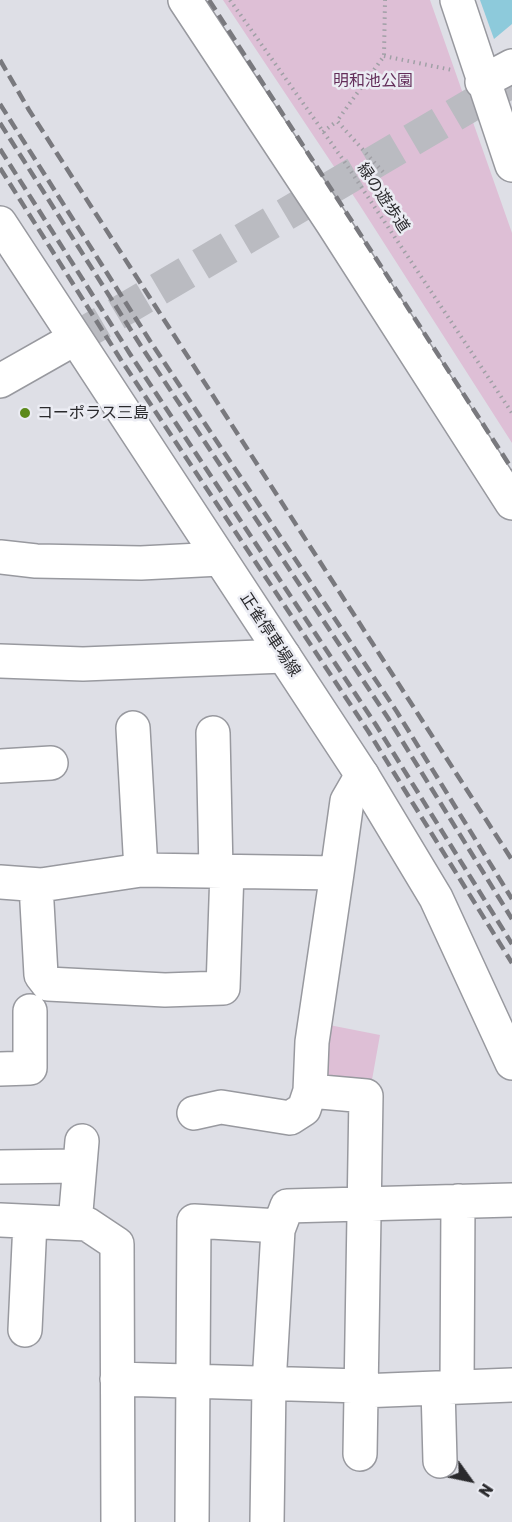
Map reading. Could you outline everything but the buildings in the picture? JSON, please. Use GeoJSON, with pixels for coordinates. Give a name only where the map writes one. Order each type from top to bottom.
{"type":"FeatureCollection","features":[{"type":"Feature","properties":{"kind":"street"},"geometry":{"type":"LineString","coordinates":[[185,0],[333,224],[512,503]]}},
{"type":"Feature","properties":{"kind":"street"},"geometry":{"type":"LineString","coordinates":[[457,0],[470,76],[512,165]]}},
{"type":"Feature","properties":{"kind":"street"},"geometry":{"type":"LineString","coordinates":[[470,76],[512,66]]}},
{"type":"Feature","properties":{"kind":"street","name":"正雀停車場線"},"geometry":{"type":"LineString","coordinates":[[0,223],[362,775],[436,898],[512,1063]]}},
{"type":"Feature","properties":{"kind":"street"},"geometry":{"type":"LineString","coordinates":[[0,381],[74,339]]}},
{"type":"Feature","properties":{"kind":"street"},"geometry":{"type":"LineString","coordinates":[[0,557],[36,561],[141,563],[220,559]]}},
{"type":"Feature","properties":{"kind":"street"},"geometry":{"type":"LineString","coordinates":[[0,661],[83,664],[284,656]]}},
{"type":"Feature","properties":{"kind":"street"},"geometry":{"type":"LineString","coordinates":[[133,728],[141,870]]}},
{"type":"Feature","properties":{"kind":"street"},"geometry":{"type":"LineString","coordinates":[[36,885],[41,975],[48,984],[165,990],[223,988],[221,871],[213,733]]}},
{"type":"Feature","properties":{"kind":"street"},"geometry":{"type":"LineString","coordinates":[[0,766],[51,763]]}},
{"type":"Feature","properties":{"kind":"street"},"geometry":{"type":"LineString","coordinates":[[194,1113],[221,1107],[290,1118],[304,1109],[310,1091],[312,1042],[347,801],[362,775]]}},
{"type":"Feature","properties":{"kind":"street"},"geometry":{"type":"LineString","coordinates":[[0,882],[36,885],[141,870],[337,873]]}},
{"type":"Feature","properties":{"kind":"street"},"geometry":{"type":"LineString","coordinates":[[0,1069],[30,1068],[30,1011]]}},
{"type":"Feature","properties":{"kind":"street"},"geometry":{"type":"LineString","coordinates":[[310,1091],[366,1096],[360,1454]]}},
{"type":"Feature","properties":{"kind":"street"},"geometry":{"type":"LineString","coordinates":[[0,1167],[81,1154],[75,1224]]}},
{"type":"Feature","properties":{"kind":"street"},"geometry":{"type":"LineString","coordinates":[[267,1522],[269,1384],[279,1226],[287,1206],[512,1200]]}},
{"type":"Feature","properties":{"kind":"street"},"geometry":{"type":"LineString","coordinates":[[440,1461],[448,1388],[458,1201]]}},
{"type":"Feature","properties":{"kind":"street"},"geometry":{"type":"LineString","coordinates":[[25,1330],[15,1221],[87,1224],[117,1244],[118,1522]]}},
{"type":"Feature","properties":{"kind":"street"},"geometry":{"type":"LineString","coordinates":[[192,1522],[194,1221],[279,1226]]}},
{"type":"Feature","properties":{"kind":"street"},"geometry":{"type":"LineString","coordinates":[[117,1379],[361,1388],[512,1385]]}},
{"type":"Feature","properties":{"kind":"path","name":"緑の遊歩道"},"geometry":{"type":"LineString","coordinates":[[230,0],[323,132],[512,413]]}},
{"type":"Feature","properties":{"kind":"path"},"geometry":{"type":"LineString","coordinates":[[323,132],[337,121],[384,56],[385,0]]}},
{"type":"Feature","properties":{"kind":"path"},"geometry":{"type":"LineString","coordinates":[[384,56],[470,76]]}},
{"type":"Feature","properties":{"kind":"path"},"geometry":{"type":"LineString","coordinates":[[337,121],[383,172]]}},
{"type":"Feature","properties":{"kind":"green space","name":"明和池公園"},"geometry":{"type":"Polygon","coordinates":[[[223,0],[430,0],[512,233],[512,443],[359,204],[223,0]]]}},
{"type":"Feature","properties":{"kind":"green space"},"geometry":{"type":"Polygon","coordinates":[[[319,1023],[380,1035],[370,1091],[315,1087],[319,1023]]]}},
{"type":"Feature","properties":{"kind":"water"},"geometry":{"type":"Polygon","coordinates":[[[480,0],[512,0],[512,24],[494,39],[480,0]]]}},
{"type":"Feature","properties":{"kind":"tunnel"},"geometry":{"type":"LineString","coordinates":[[74,339],[512,81]]}},
{"type":"Feature","properties":{"kind":"railway"},"geometry":{"type":"LineString","coordinates":[[209,0],[512,469]]}},
{"type":"Feature","properties":{"kind":"railway"},"geometry":{"type":"LineString","coordinates":[[0,60],[29,110],[512,860]]}},
{"type":"Feature","properties":{"kind":"railway"},"geometry":{"type":"LineString","coordinates":[[0,104],[150,341],[397,712],[512,899]]}},
{"type":"Feature","properties":{"kind":"railway"},"geometry":{"type":"LineString","coordinates":[[0,123],[141,346],[388,718],[512,919]]}},
{"type":"Feature","properties":{"kind":"railway"},"geometry":{"type":"LineString","coordinates":[[0,149],[130,354],[376,725],[512,944]]}},
{"type":"Feature","properties":{"kind":"railway"},"geometry":{"type":"LineString","coordinates":[[0,168],[121,360],[368,731],[512,963]]}},
{"type":"Feature","properties":{"kind":"place","name":"コーポラス三島"},"geometry":{"type":"Point","coordinates":[25,413]}}]}
